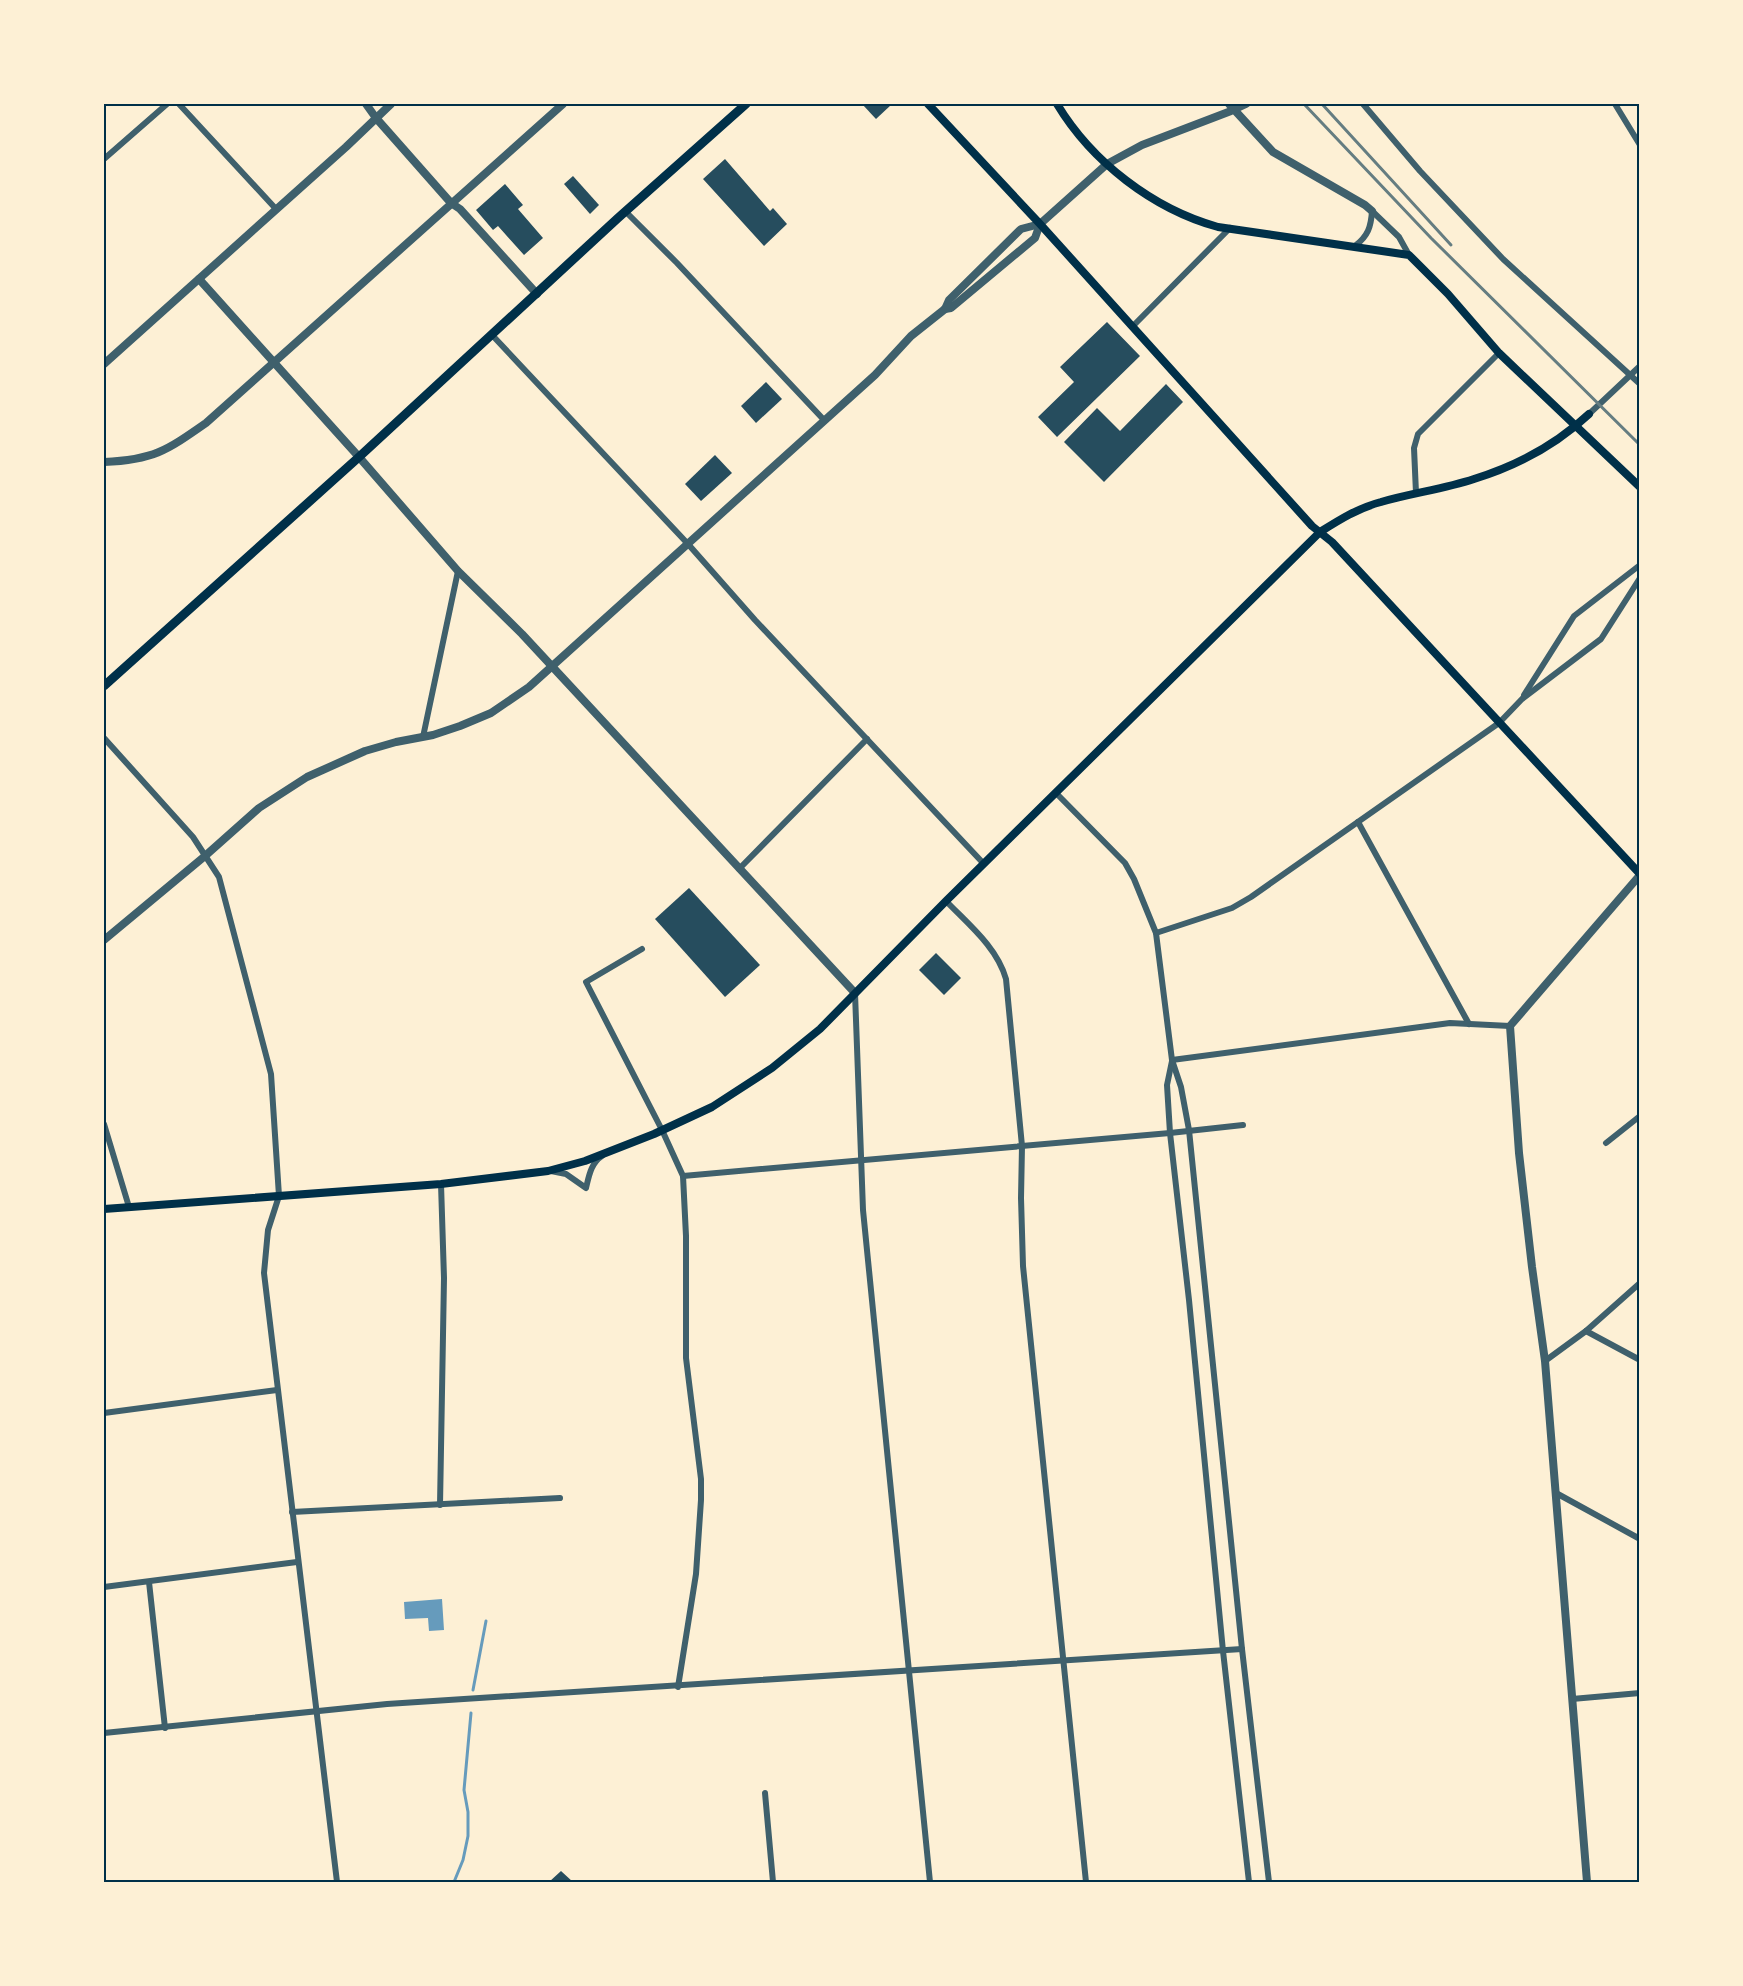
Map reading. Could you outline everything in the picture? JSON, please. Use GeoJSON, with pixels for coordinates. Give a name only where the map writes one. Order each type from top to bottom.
{"type":"FeatureCollection","features":[{"type":"Feature","properties":{"kind":"main road"},"geometry":{"type":"LineString","coordinates":[[104,686],[359,457],[743,104]]}},
{"type":"Feature","properties":{"kind":"main road"},"geometry":{"type":"LineString","coordinates":[[928,104],[1320,532],[1332,542],[1640,875]]}},
{"type":"Feature","properties":{"kind":"main road"},"geometry":{"type":"LineString","coordinates":[[1057,104],[1080,135],[1107,164],[1148,196],[1200,222],[1409,255],[1448,294],[1499,353],[1640,487]]}},
{"type":"Feature","properties":{"kind":"main road"},"geometry":{"type":"LineString","coordinates":[[104,1209],[441,1184],[548,1171],[607,1153],[712,1107],[772,1068],[820,1029],[946,901],[1320,532],[1349,514],[1379,502],[1452,486],[1501,470],[1542,449],[1576,426],[1589,414]]}},
{"type":"Feature","properties":{"kind":"street"},"geometry":{"type":"LineString","coordinates":[[104,159],[167,104]]}},
{"type":"Feature","properties":{"kind":"street"},"geometry":{"type":"LineString","coordinates":[[179,104],[276,209]]}},
{"type":"Feature","properties":{"kind":"street"},"geometry":{"type":"LineString","coordinates":[[366,104],[451,203],[460,209],[537,294]]}},
{"type":"Feature","properties":{"kind":"street"},"geometry":{"type":"LineString","coordinates":[[104,364],[392,104]]}},
{"type":"Feature","properties":{"kind":"street"},"geometry":{"type":"LineString","coordinates":[[104,462],[142,458],[169,449],[206,423],[563,104]]}},
{"type":"Feature","properties":{"kind":"street"},"geometry":{"type":"LineString","coordinates":[[104,940],[259,808],[307,777],[365,751],[460,726],[491,713],[529,687],[875,375],[911,336],[945,309],[949,300],[1021,229],[1040,224],[1107,164],[1142,146],[1232,107],[1246,104]]}},
{"type":"Feature","properties":{"kind":"street"},"geometry":{"type":"LineString","coordinates":[[1364,104],[1420,171],[1503,259],[1640,384]]}},
{"type":"Feature","properties":{"kind":"street"},"geometry":{"type":"LineString","coordinates":[[1615,104],[1640,145]]}},
{"type":"Feature","properties":{"kind":"street"},"geometry":{"type":"LineString","coordinates":[[1232,107],[1273,152],[1365,205],[1399,237],[1409,255]]}},
{"type":"Feature","properties":{"kind":"street"},"geometry":{"type":"LineString","coordinates":[[1355,246],[1365,238],[1371,226],[1372,211]]}},
{"type":"Feature","properties":{"kind":"street"},"geometry":{"type":"LineString","coordinates":[[626,212],[824,420]]}},
{"type":"Feature","properties":{"kind":"street"},"geometry":{"type":"LineString","coordinates":[[945,309],[951,308],[1034,240],[1040,224]]}},
{"type":"Feature","properties":{"kind":"street"},"geometry":{"type":"LineString","coordinates":[[1133,326],[1230,228]]}},
{"type":"Feature","properties":{"kind":"street"},"geometry":{"type":"LineString","coordinates":[[198,279],[359,457],[458,571],[552,666],[855,993],[863,1210],[874,1339],[930,1882]]}},
{"type":"Feature","properties":{"kind":"street"},"geometry":{"type":"LineString","coordinates":[[492,335],[984,864]]}},
{"type":"Feature","properties":{"kind":"street"},"geometry":{"type":"LineString","coordinates":[[1416,494],[1414,448],[1418,434],[1499,353]]}},
{"type":"Feature","properties":{"kind":"street"},"geometry":{"type":"LineString","coordinates":[[1589,414],[1640,366]]}},
{"type":"Feature","properties":{"kind":"street"},"geometry":{"type":"LineString","coordinates":[[1522,699],[1574,616],[1640,565]]}},
{"type":"Feature","properties":{"kind":"street"},"geometry":{"type":"LineString","coordinates":[[423,737],[458,571]]}},
{"type":"Feature","properties":{"kind":"street"},"geometry":{"type":"LineString","coordinates":[[1156,933],[1232,908],[1499,723],[1522,699],[1601,639],[1640,578]]}},
{"type":"Feature","properties":{"kind":"street"},"geometry":{"type":"LineString","coordinates":[[104,738],[193,837],[219,877],[271,1074],[279,1196],[268,1230],[264,1273],[337,1882]]}},
{"type":"Feature","properties":{"kind":"street"},"geometry":{"type":"LineString","coordinates":[[739,869],[867,739]]}},
{"type":"Feature","properties":{"kind":"street"},"geometry":{"type":"LineString","coordinates":[[1056,794],[1125,863],[1156,933],[1172,1060],[1181,1087],[1189,1130],[1242,1649],[1269,1882]]}},
{"type":"Feature","properties":{"kind":"street"},"geometry":{"type":"LineString","coordinates":[[1358,822],[1469,1024]]}},
{"type":"Feature","properties":{"kind":"street"},"geometry":{"type":"LineString","coordinates":[[1587,1882],[1545,1361],[1520,1164],[1510,1026],[1640,875]]}},
{"type":"Feature","properties":{"kind":"street"},"geometry":{"type":"LineString","coordinates":[[946,901],[993,951],[1004,973],[1022,1146],[1023,1266],[1086,1882]]}},
{"type":"Feature","properties":{"kind":"street"},"geometry":{"type":"LineString","coordinates":[[642,949],[586,982],[683,1176],[686,1236],[686,1358],[701,1479],[701,1500],[696,1574],[678,1687]]}},
{"type":"Feature","properties":{"kind":"street"},"geometry":{"type":"LineString","coordinates":[[1172,1060],[1450,1023],[1510,1026]]}},
{"type":"Feature","properties":{"kind":"street"},"geometry":{"type":"LineString","coordinates":[[1172,1060],[1167,1085],[1170,1133],[1191,1311],[1223,1651],[1249,1882]]}},
{"type":"Feature","properties":{"kind":"street"},"geometry":{"type":"LineString","coordinates":[[1606,1143],[1640,1116]]}},
{"type":"Feature","properties":{"kind":"street"},"geometry":{"type":"LineString","coordinates":[[104,1124],[129,1207]]}},
{"type":"Feature","properties":{"kind":"street"},"geometry":{"type":"LineString","coordinates":[[683,1176],[1243,1125]]}},
{"type":"Feature","properties":{"kind":"street"},"geometry":{"type":"LineString","coordinates":[[548,1171],[566,1174],[586,1188],[592,1168],[597,1160],[607,1153]]}},
{"type":"Feature","properties":{"kind":"street"},"geometry":{"type":"LineString","coordinates":[[440,1505],[444,1278],[441,1184]]}},
{"type":"Feature","properties":{"kind":"street"},"geometry":{"type":"LineString","coordinates":[[1545,1361],[1586,1331],[1640,1283]]}},
{"type":"Feature","properties":{"kind":"street"},"geometry":{"type":"LineString","coordinates":[[1586,1331],[1640,1360]]}},
{"type":"Feature","properties":{"kind":"street"},"geometry":{"type":"LineString","coordinates":[[104,1413],[278,1390]]}},
{"type":"Feature","properties":{"kind":"street"},"geometry":{"type":"LineString","coordinates":[[1556,1493],[1640,1539]]}},
{"type":"Feature","properties":{"kind":"street"},"geometry":{"type":"LineString","coordinates":[[292,1512],[560,1498]]}},
{"type":"Feature","properties":{"kind":"street"},"geometry":{"type":"LineString","coordinates":[[104,1587],[297,1562]]}},
{"type":"Feature","properties":{"kind":"street"},"geometry":{"type":"LineString","coordinates":[[149,1582],[165,1728]]}},
{"type":"Feature","properties":{"kind":"street"},"geometry":{"type":"LineString","coordinates":[[104,1733],[387,1704],[1242,1649]]}},
{"type":"Feature","properties":{"kind":"street"},"geometry":{"type":"LineString","coordinates":[[1572,1699],[1640,1693]]}},
{"type":"Feature","properties":{"kind":"street"},"geometry":{"type":"LineString","coordinates":[[765,1793],[773,1882]]}},
{"type":"Feature","properties":{"kind":"water"},"geometry":{"type":"Polygon","coordinates":[[[442,1599],[444,1630],[429,1631],[428,1618],[405,1619],[404,1602],[442,1599]]]}},
{"type":"Feature","properties":{"kind":"building"},"geometry":{"type":"Polygon","coordinates":[[[862,104],[889,104],[891,105],[876,119],[862,104]]]}},
{"type":"Feature","properties":{"kind":"building"},"geometry":{"type":"Polygon","coordinates":[[[725,159],[770,211],[773,208],[787,224],[764,246],[703,179],[725,159]]]}},
{"type":"Feature","properties":{"kind":"building"},"geometry":{"type":"Polygon","coordinates":[[[573,176],[599,205],[590,214],[564,184],[573,176]]]}},
{"type":"Feature","properties":{"kind":"building"},"geometry":{"type":"Polygon","coordinates":[[[505,184],[523,205],[518,209],[543,238],[524,255],[498,226],[493,230],[476,210],[505,184]]]}},
{"type":"Feature","properties":{"kind":"building"},"geometry":{"type":"Polygon","coordinates":[[[1107,322],[1140,356],[1057,437],[1038,417],[1074,382],[1060,367],[1107,322]]]}},
{"type":"Feature","properties":{"kind":"building"},"geometry":{"type":"Polygon","coordinates":[[[766,382],[782,399],[756,423],[741,406],[766,382]]]}},
{"type":"Feature","properties":{"kind":"building"},"geometry":{"type":"Polygon","coordinates":[[[1166,384],[1183,402],[1104,482],[1064,442],[1097,408],[1120,431],[1166,384]]]}},
{"type":"Feature","properties":{"kind":"building"},"geometry":{"type":"Polygon","coordinates":[[[715,455],[732,473],[701,501],[685,484],[715,455]]]}},
{"type":"Feature","properties":{"kind":"building"},"geometry":{"type":"Polygon","coordinates":[[[689,888],[760,965],[725,997],[655,919],[689,888]]]}},
{"type":"Feature","properties":{"kind":"building"},"geometry":{"type":"Polygon","coordinates":[[[936,953],[961,978],[944,995],[919,970],[936,953]]]}},
{"type":"Feature","properties":{"kind":"building"},"geometry":{"type":"Polygon","coordinates":[[[561,1871],[573,1882],[549,1882],[561,1871]]]}},
{"type":"Feature","properties":{"kind":"waterway"},"geometry":{"type":"LineString","coordinates":[[473,1690],[486,1621]]}},
{"type":"Feature","properties":{"kind":"waterway"},"geometry":{"type":"LineString","coordinates":[[454,1882],[463,1860],[468,1836],[468,1812],[464,1790],[471,1713]]}},
{"type":"Feature","properties":{"kind":"railway"},"geometry":{"type":"LineString","coordinates":[[1304,104],[1431,238],[1640,445]]}},
{"type":"Feature","properties":{"kind":"railway"},"geometry":{"type":"LineString","coordinates":[[1322,104],[1451,245]]}}]}
